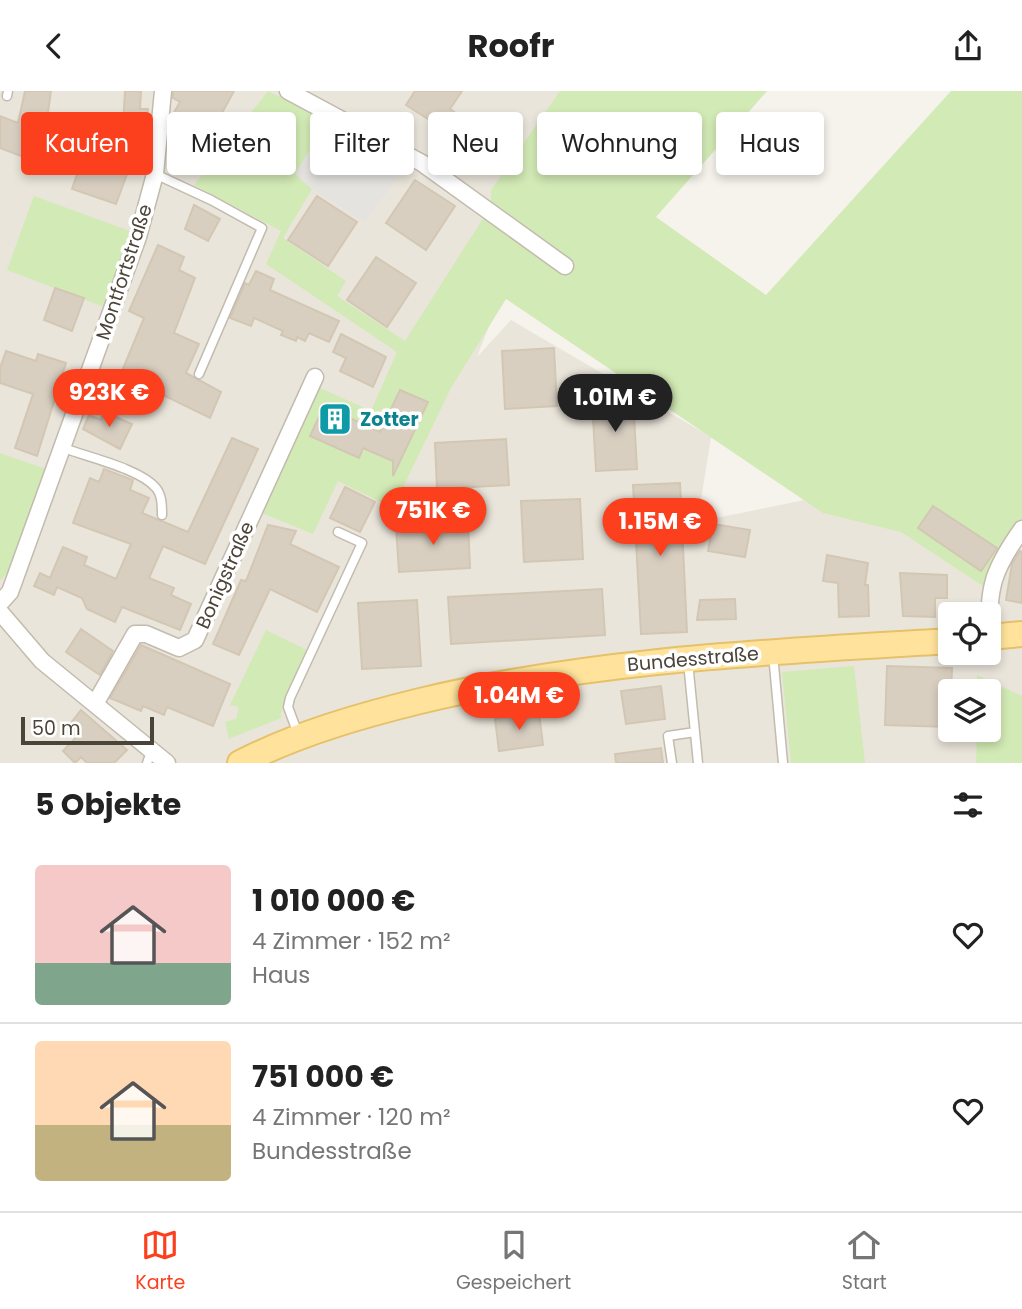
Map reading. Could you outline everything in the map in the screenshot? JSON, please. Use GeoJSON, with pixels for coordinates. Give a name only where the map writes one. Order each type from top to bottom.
{"type":"FeatureCollection","features":[{"type":"Feature","properties":{"kind":"main road"},"geometry":{"type":"LineString","coordinates":[[1001,636],[1022,634]]}},
{"type":"Feature","properties":{"kind":"main road","name":"Bundesstraße"},"geometry":{"type":"LineString","coordinates":[[240,763],[299,738],[379,711],[468,690],[569,671],[688,659],[938,642]]}},
{"type":"Feature","properties":{"kind":"street","name":"Montfortstraße"},"geometry":{"type":"LineString","coordinates":[[0,603],[10,592],[138,237],[155,174],[163,91]]}},
{"type":"Feature","properties":{"kind":"street"},"geometry":{"type":"LineString","coordinates":[[288,91],[422,163],[565,266]]}},
{"type":"Feature","properties":{"kind":"street","name":"Bonigstraße"},"geometry":{"type":"LineString","coordinates":[[95,704],[135,634],[146,634],[179,648],[195,640],[315,377]]}},
{"type":"Feature","properties":{"kind":"street"},"geometry":{"type":"LineString","coordinates":[[992,602],[993,581],[999,562],[1022,529]]}},
{"type":"Feature","properties":{"kind":"street"},"geometry":{"type":"LineString","coordinates":[[0,612],[42,660],[95,704],[149,756],[167,763]]}},
{"type":"Feature","properties":{"kind":"lane"},"geometry":{"type":"LineString","coordinates":[[155,174],[262,228],[200,374]]}},
{"type":"Feature","properties":{"kind":"lane"},"geometry":{"type":"LineString","coordinates":[[64,448],[140,476],[156,488],[162,501],[162,515]]}},
{"type":"Feature","properties":{"kind":"lane"},"geometry":{"type":"LineString","coordinates":[[299,738],[288,708],[290,698],[362,543],[338,532]]}},
{"type":"Feature","properties":{"kind":"lane"},"geometry":{"type":"LineString","coordinates":[[773,653],[783,763]]}},
{"type":"Feature","properties":{"kind":"lane"},"geometry":{"type":"LineString","coordinates":[[688,659],[698,763]]}},
{"type":"Feature","properties":{"kind":"lane"},"geometry":{"type":"LineString","coordinates":[[672,763],[668,736],[695,732]]}},
{"type":"Feature","properties":{"kind":"shaded area"},"geometry":{"type":"Polygon","coordinates":[[[0,91],[581,91],[573,112],[537,112],[537,175],[548,175],[477,357],[511,320],[711,437],[701,500],[696,509],[697,522],[945,471],[1022,379],[1022,763],[0,763],[0,91]]]}},
{"type":"Feature","properties":{"kind":"shaded area"},"geometry":{"type":"Polygon","coordinates":[[[310,150],[310,175],[399,175],[365,222],[312,189],[296,172],[310,150]]]}},
{"type":"Feature","properties":{"kind":"green space"},"geometry":{"type":"Polygon","coordinates":[[[268,91],[310,112],[310,150],[296,172],[296,112],[251,112],[268,91]]]}},
{"type":"Feature","properties":{"kind":"green space"},"geometry":{"type":"Polygon","coordinates":[[[560,91],[767,91],[748,112],[716,112],[716,149],[702,165],[702,112],[545,112],[560,91]]]}},
{"type":"Feature","properties":{"kind":"green space"},"geometry":{"type":"Polygon","coordinates":[[[951,91],[1022,91],[1022,521],[986,588],[901,532],[823,513],[506,299],[451,388],[393,508],[338,481],[313,534],[262,513],[318,387],[371,411],[397,352],[266,264],[281,231],[194,185],[202,175],[296,175],[312,189],[283,238],[346,281],[337,296],[405,341],[491,206],[491,190],[501,175],[523,175],[523,144],[537,124],[537,175],[693,175],[656,217],[766,295],[951,91]]]}},
{"type":"Feature","properties":{"kind":"green space"},"geometry":{"type":"Polygon","coordinates":[[[34,196],[130,231],[104,307],[7,270],[34,196]]]}},
{"type":"Feature","properties":{"kind":"green space"},"geometry":{"type":"Polygon","coordinates":[[[0,453],[46,469],[11,568],[0,581],[0,453]]]}},
{"type":"Feature","properties":{"kind":"green space"},"geometry":{"type":"Polygon","coordinates":[[[266,630],[307,650],[284,701],[281,718],[229,739],[225,722],[236,719],[239,707],[230,705],[266,630]]]}},
{"type":"Feature","properties":{"kind":"green space"},"geometry":{"type":"Polygon","coordinates":[[[854,666],[865,763],[791,763],[782,672],[854,666]]]}},
{"type":"Feature","properties":{"kind":"green space"},"geometry":{"type":"Polygon","coordinates":[[[1001,686],[1022,696],[1022,763],[976,763],[977,742],[1001,742],[1001,686]]]}},
{"type":"Feature","properties":{"kind":"building"},"geometry":{"type":"Polygon","coordinates":[[[25,91],[51,91],[48,112],[21,112],[21,156],[0,148],[0,116],[18,123],[25,91]]]}},
{"type":"Feature","properties":{"kind":"building"},"geometry":{"type":"Polygon","coordinates":[[[125,91],[141,91],[140,109],[148,109],[148,112],[124,112],[125,91]]]}},
{"type":"Feature","properties":{"kind":"building"},"geometry":{"type":"Polygon","coordinates":[[[173,91],[234,91],[222,112],[174,112],[180,102],[173,98],[173,91]]]}},
{"type":"Feature","properties":{"kind":"building"},"geometry":{"type":"Polygon","coordinates":[[[415,91],[462,91],[450,109],[454,112],[428,112],[428,119],[406,105],[415,91]]]}},
{"type":"Feature","properties":{"kind":"building"},"geometry":{"type":"Polygon","coordinates":[[[77,175],[127,175],[116,204],[72,189],[77,175]]]}},
{"type":"Feature","properties":{"kind":"building"},"geometry":{"type":"Polygon","coordinates":[[[415,180],[455,206],[426,250],[386,223],[415,180]]]}},
{"type":"Feature","properties":{"kind":"building"},"geometry":{"type":"Polygon","coordinates":[[[317,196],[357,222],[328,266],[288,240],[317,196]]]}},
{"type":"Feature","properties":{"kind":"building"},"geometry":{"type":"Polygon","coordinates":[[[194,205],[220,219],[208,241],[185,229],[194,205]]]}},
{"type":"Feature","properties":{"kind":"building"},"geometry":{"type":"Polygon","coordinates":[[[158,245],[184,257],[179,270],[195,278],[174,333],[199,344],[186,373],[221,392],[210,418],[151,389],[146,401],[115,388],[144,318],[129,311],[158,245]]]}},
{"type":"Feature","properties":{"kind":"building"},"geometry":{"type":"Polygon","coordinates":[[[376,257],[416,283],[387,327],[347,300],[376,257]]]}},
{"type":"Feature","properties":{"kind":"building"},"geometry":{"type":"Polygon","coordinates":[[[256,271],[274,279],[270,290],[339,321],[329,342],[309,333],[305,341],[297,337],[296,341],[281,335],[283,331],[254,318],[251,326],[230,318],[245,283],[249,285],[256,271]]]}},
{"type":"Feature","properties":{"kind":"building"},"geometry":{"type":"Polygon","coordinates":[[[55,288],[84,298],[72,331],[44,320],[55,288]]]}},
{"type":"Feature","properties":{"kind":"building"},"geometry":{"type":"Polygon","coordinates":[[[341,334],[386,357],[373,387],[340,371],[346,358],[333,352],[341,334]]]}},
{"type":"Feature","properties":{"kind":"building"},"geometry":{"type":"Polygon","coordinates":[[[554,348],[557,406],[505,409],[502,351],[554,348]]]}},
{"type":"Feature","properties":{"kind":"building"},"geometry":{"type":"Polygon","coordinates":[[[6,351],[36,361],[38,354],[66,363],[37,456],[15,448],[33,394],[0,383],[0,368],[6,351]]]}},
{"type":"Feature","properties":{"kind":"building","name":"Zotter"},"geometry":{"type":"Polygon","coordinates":[[[400,390],[428,402],[393,476],[393,461],[363,448],[359,458],[310,436],[324,406],[380,432],[400,390]]]}},
{"type":"Feature","properties":{"kind":"building"},"geometry":{"type":"Polygon","coordinates":[[[633,397],[637,469],[596,471],[592,400],[633,397]]]}},
{"type":"Feature","properties":{"kind":"building"},"geometry":{"type":"Polygon","coordinates":[[[104,412],[132,424],[120,449],[83,429],[89,415],[101,420],[104,412]]]}},
{"type":"Feature","properties":{"kind":"building"},"geometry":{"type":"Polygon","coordinates":[[[232,438],[258,449],[205,564],[163,546],[149,578],[174,588],[171,595],[191,604],[180,630],[122,607],[115,622],[87,609],[82,598],[57,587],[54,595],[34,586],[40,573],[50,578],[63,547],[87,557],[84,565],[116,579],[131,544],[73,523],[90,478],[99,482],[104,469],[133,480],[130,490],[149,498],[142,513],[188,532],[232,438]]]}},
{"type":"Feature","properties":{"kind":"building"},"geometry":{"type":"Polygon","coordinates":[[[506,439],[509,485],[437,489],[435,443],[506,439]]]}},
{"type":"Feature","properties":{"kind":"building"},"geometry":{"type":"Polygon","coordinates":[[[680,483],[687,632],[641,634],[633,485],[680,483]]]}},
{"type":"Feature","properties":{"kind":"building"},"geometry":{"type":"Polygon","coordinates":[[[345,487],[375,502],[360,532],[330,518],[345,487]]]}},
{"type":"Feature","properties":{"kind":"building"},"geometry":{"type":"Polygon","coordinates":[[[580,499],[583,559],[524,562],[521,501],[580,499]]]}},
{"type":"Feature","properties":{"kind":"building"},"geometry":{"type":"Polygon","coordinates":[[[933,506],[997,548],[981,571],[918,528],[933,506]]]}},
{"type":"Feature","properties":{"kind":"building"},"geometry":{"type":"Polygon","coordinates":[[[468,523],[470,568],[399,572],[396,527],[468,523]]]}},
{"type":"Feature","properties":{"kind":"building"},"geometry":{"type":"Polygon","coordinates":[[[713,524],[750,530],[745,557],[708,551],[713,524]]]}},
{"type":"Feature","properties":{"kind":"building"},"geometry":{"type":"Polygon","coordinates":[[[268,525],[296,531],[290,544],[339,567],[317,612],[270,589],[239,655],[213,644],[241,580],[246,581],[268,525]]]}},
{"type":"Feature","properties":{"kind":"building"},"geometry":{"type":"Polygon","coordinates":[[[1020,551],[1022,603],[1006,600],[1012,564],[1020,551]]]}},
{"type":"Feature","properties":{"kind":"building"},"geometry":{"type":"Polygon","coordinates":[[[827,555],[868,563],[865,585],[868,585],[869,616],[839,617],[838,583],[823,581],[827,555]]]}},
{"type":"Feature","properties":{"kind":"building"},"geometry":{"type":"Polygon","coordinates":[[[900,573],[947,575],[947,598],[935,598],[935,617],[903,616],[900,573]]]}},
{"type":"Feature","properties":{"kind":"building"},"geometry":{"type":"Polygon","coordinates":[[[602,589],[605,635],[451,644],[448,597],[602,589]]]}},
{"type":"Feature","properties":{"kind":"building"},"geometry":{"type":"Polygon","coordinates":[[[735,599],[736,619],[697,620],[700,600],[735,599]]]}},
{"type":"Feature","properties":{"kind":"building"},"geometry":{"type":"Polygon","coordinates":[[[417,600],[421,666],[362,669],[358,603],[417,600]]]}},
{"type":"Feature","properties":{"kind":"building"},"geometry":{"type":"Polygon","coordinates":[[[81,629],[113,651],[100,675],[66,652],[81,629]]]}},
{"type":"Feature","properties":{"kind":"building"},"geometry":{"type":"Polygon","coordinates":[[[141,645],[230,684],[213,726],[167,707],[164,715],[143,706],[141,711],[110,698],[141,645]]]}},
{"type":"Feature","properties":{"kind":"building"},"geometry":{"type":"Polygon","coordinates":[[[887,666],[952,668],[952,679],[938,679],[938,727],[885,725],[887,666]]]}},
{"type":"Feature","properties":{"kind":"building"},"geometry":{"type":"Polygon","coordinates":[[[661,686],[665,719],[626,724],[621,691],[661,686]]]}},
{"type":"Feature","properties":{"kind":"building"},"geometry":{"type":"Polygon","coordinates":[[[81,710],[127,750],[114,763],[87,763],[81,757],[75,763],[63,751],[82,731],[71,723],[81,710]]]}},
{"type":"Feature","properties":{"kind":"building"},"geometry":{"type":"Polygon","coordinates":[[[539,713],[543,745],[499,751],[495,719],[539,713]]]}},
{"type":"Feature","properties":{"kind":"building"},"geometry":{"type":"Polygon","coordinates":[[[661,748],[663,763],[616,763],[615,754],[661,748]]]}},
{"type":"Feature","properties":{"kind":"place","name":"Zotter"},"geometry":{"type":"Point","coordinates":[335,419]}}]}
